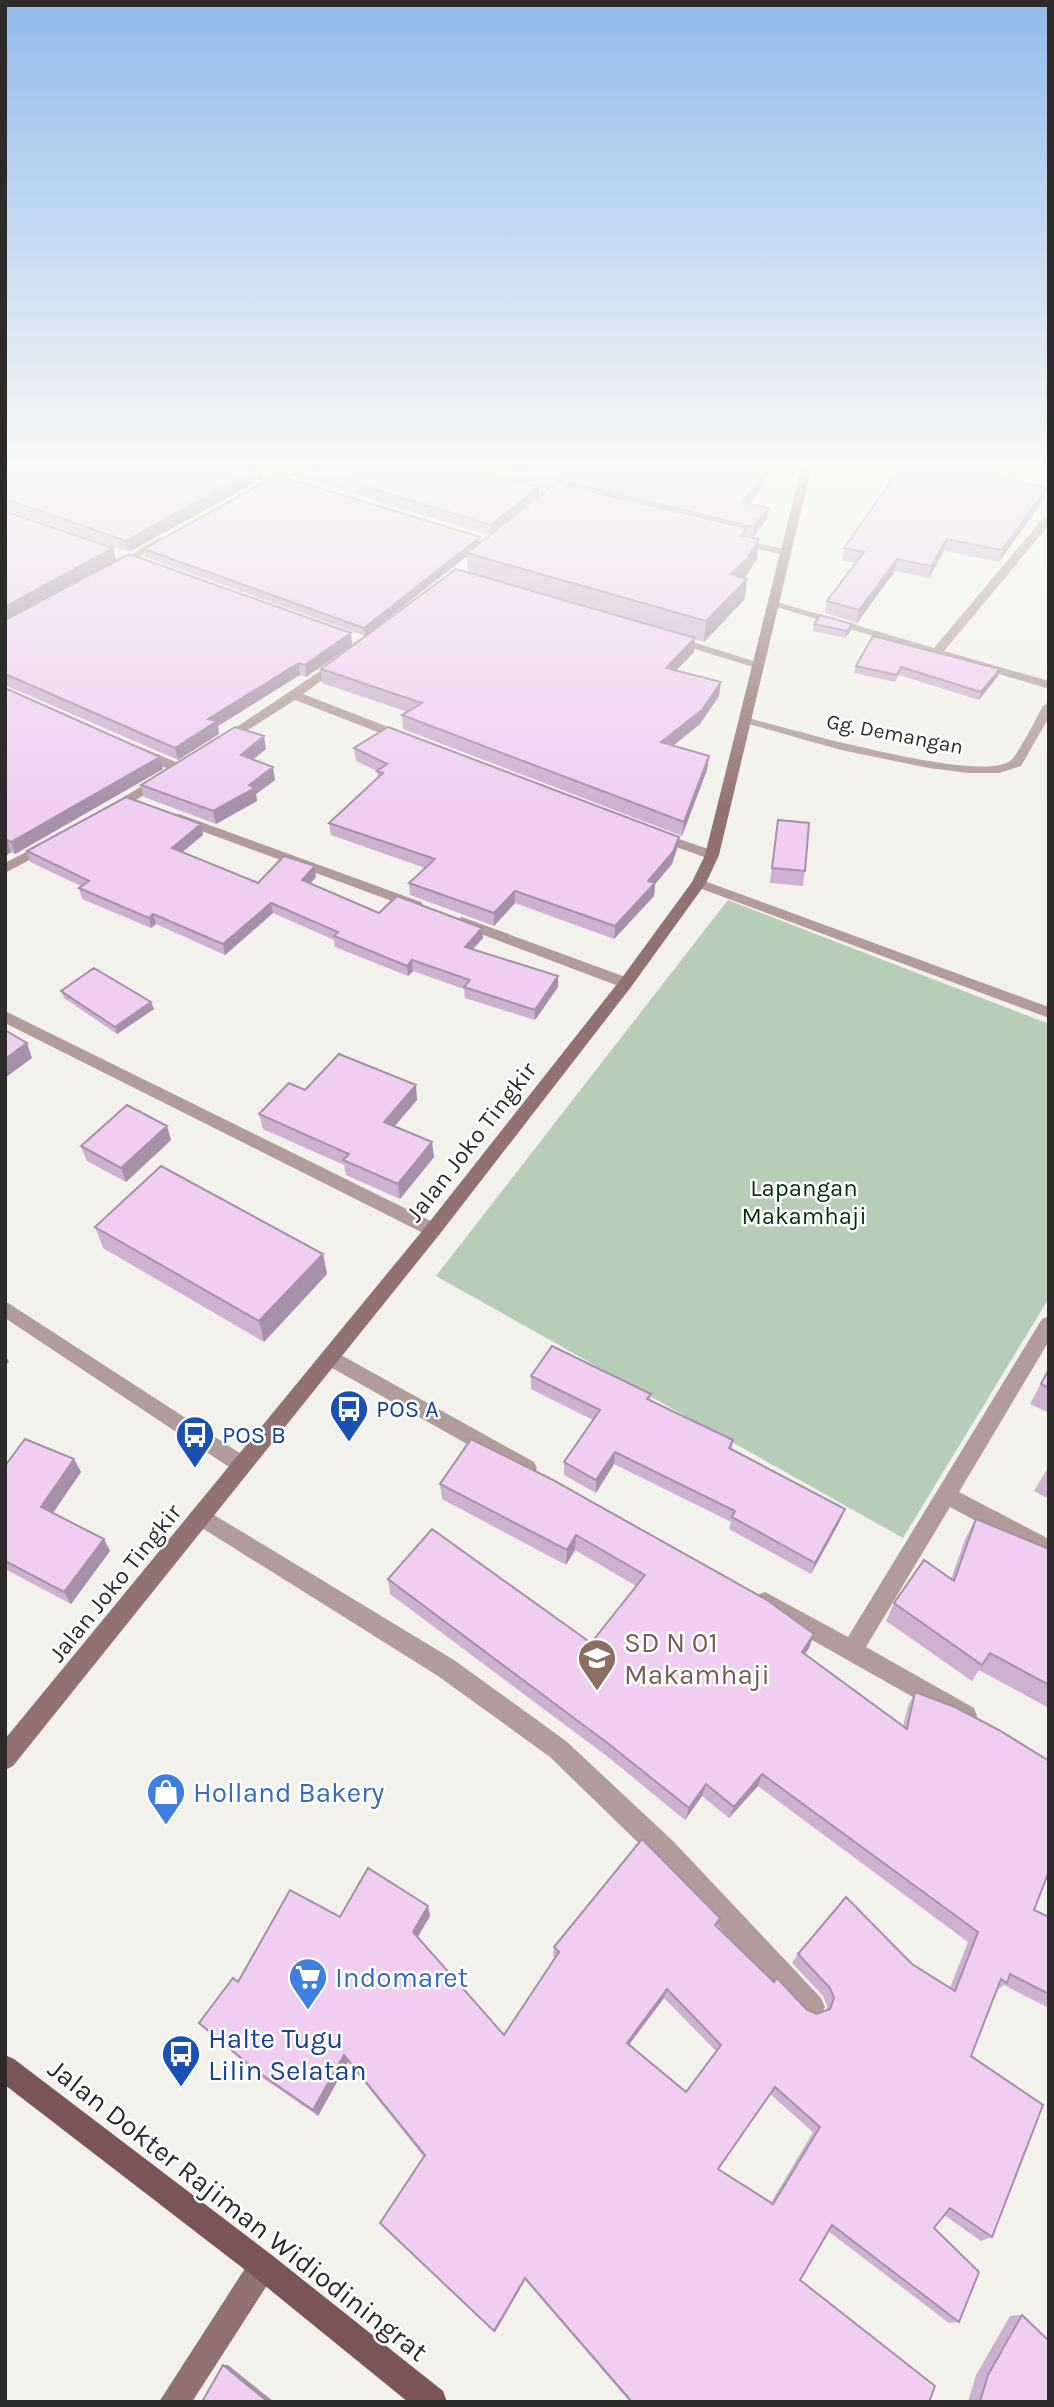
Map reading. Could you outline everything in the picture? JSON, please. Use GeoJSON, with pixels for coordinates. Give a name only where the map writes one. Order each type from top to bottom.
{"type":"FeatureCollection","features":[{"type":"Feature","properties":{"kind":"main road","name":"Jalan Joko Tingkir"},"geometry":{"type":"LineString","coordinates":[[5,1758],[332,1358],[626,983],[699,883],[712,855],[777,581]]}},
{"type":"Feature","properties":{"kind":"main road","name":"Jalan Dokter Rajiman Widiodiningrat"},"geometry":{"type":"LineString","coordinates":[[5,2068],[263,2266],[432,2402]]}},
{"type":"Feature","properties":{"kind":"main road"},"geometry":{"type":"LineString","coordinates":[[174,2402],[263,2266]]}},
{"type":"Feature","properties":{"kind":"street"},"geometry":{"type":"LineString","coordinates":[[937,652],[996,581]]}},
{"type":"Feature","properties":{"kind":"street"},"geometry":{"type":"LineString","coordinates":[[773,604],[1049,685]]}},
{"type":"Feature","properties":{"kind":"street"},"geometry":{"type":"LineString","coordinates":[[656,634],[757,664]]}},
{"type":"Feature","properties":{"kind":"street"},"geometry":{"type":"LineString","coordinates":[[213,746],[294,695],[355,650]]}},
{"type":"Feature","properties":{"kind":"street"},"geometry":{"type":"LineString","coordinates":[[294,695],[424,745]]}},
{"type":"Feature","properties":{"kind":"street","name":"Gg. Demangan"},"geometry":{"type":"LineString","coordinates":[[744,721],[928,765],[961,769],[1007,768],[1016,763],[1049,706]]}},
{"type":"Feature","properties":{"kind":"street"},"geometry":{"type":"LineString","coordinates":[[94,818],[134,801],[184,765],[129,746]]}},
{"type":"Feature","properties":{"kind":"street"},"geometry":{"type":"LineString","coordinates":[[163,812],[626,983]]}},
{"type":"Feature","properties":{"kind":"street"},"geometry":{"type":"LineString","coordinates":[[645,830],[712,855]]}},
{"type":"Feature","properties":{"kind":"street"},"geometry":{"type":"LineString","coordinates":[[5,869],[61,837]]}},
{"type":"Feature","properties":{"kind":"street"},"geometry":{"type":"LineString","coordinates":[[699,883],[841,933],[1049,1013]]}},
{"type":"Feature","properties":{"kind":"street"},"geometry":{"type":"LineString","coordinates":[[5,1016],[433,1230]]}},
{"type":"Feature","properties":{"kind":"street"},"geometry":{"type":"LineString","coordinates":[[5,1308],[242,1465]]}},
{"type":"Feature","properties":{"kind":"street"},"geometry":{"type":"LineString","coordinates":[[852,1651],[1049,1324]]}},
{"type":"Feature","properties":{"kind":"street"},"geometry":{"type":"LineString","coordinates":[[332,1358],[547,1479]]}},
{"type":"Feature","properties":{"kind":"street"},"geometry":{"type":"LineString","coordinates":[[946,1495],[1049,1550]]}},
{"type":"Feature","properties":{"kind":"street"},"geometry":{"type":"LineString","coordinates":[[201,1516],[446,1668],[558,1749],[665,1850],[812,2007]]}},
{"type":"Feature","properties":{"kind":"street"},"geometry":{"type":"LineString","coordinates":[[742,1589],[979,1723]]}},
{"type":"Feature","properties":{"kind":"green space","name":"Lapangan Makamhaji"},"geometry":{"type":"Polygon","coordinates":[[[728,900],[1049,1024],[1049,1298],[903,1538],[436,1276],[728,900]]]}},
{"type":"Feature","properties":{"kind":"building"},"geometry":{"type":"Polygon","coordinates":[[[5,581],[52,581],[5,607],[5,581]]]}},
{"type":"Feature","properties":{"kind":"building"},"geometry":{"type":"Polygon","coordinates":[[[78,581],[206,581],[351,633],[305,665],[299,663],[208,719],[217,721],[175,748],[5,674],[5,620],[78,581]]]}},
{"type":"Feature","properties":{"kind":"building"},"geometry":{"type":"Polygon","coordinates":[[[234,581],[423,581],[364,628],[234,581]]]}},
{"type":"Feature","properties":{"kind":"building"},"geometry":{"type":"Polygon","coordinates":[[[439,581],[499,581],[695,638],[666,668],[721,682],[702,710],[661,742],[709,756],[684,822],[402,715],[422,703],[321,669],[439,581]]]}},
{"type":"Feature","properties":{"kind":"building"},"geometry":{"type":"Polygon","coordinates":[[[567,581],[745,581],[706,621],[567,581]]]}},
{"type":"Feature","properties":{"kind":"building"},"geometry":{"type":"Polygon","coordinates":[[[842,581],[880,581],[859,610],[827,601],[842,581]]]}},
{"type":"Feature","properties":{"kind":"building"},"geometry":{"type":"Polygon","coordinates":[[[820,615],[852,624],[847,631],[814,624],[820,615]]]}},
{"type":"Feature","properties":{"kind":"building"},"geometry":{"type":"Polygon","coordinates":[[[873,636],[1000,669],[981,692],[901,667],[897,675],[856,666],[873,636]]]}},
{"type":"Feature","properties":{"kind":"building"},"geometry":{"type":"Polygon","coordinates":[[[5,688],[160,757],[11,842],[5,841],[5,688]]]}},
{"type":"Feature","properties":{"kind":"building"},"geometry":{"type":"Polygon","coordinates":[[[235,727],[264,736],[241,755],[273,767],[249,785],[255,788],[213,811],[141,785],[235,727]]]}},
{"type":"Feature","properties":{"kind":"building"},"geometry":{"type":"Polygon","coordinates":[[[388,727],[679,837],[673,852],[648,881],[655,883],[615,926],[515,891],[494,913],[409,883],[435,859],[329,823],[383,773],[377,771],[387,764],[354,748],[388,727]]]}},
{"type":"Feature","properties":{"kind":"building"},"geometry":{"type":"Polygon","coordinates":[[[126,797],[201,824],[172,848],[258,883],[284,856],[303,862],[315,866],[302,880],[379,913],[397,896],[482,928],[465,947],[558,976],[535,1010],[464,987],[470,980],[412,960],[407,966],[334,936],[338,932],[271,903],[223,944],[153,914],[149,918],[79,888],[89,881],[27,851],[126,797]]]}},
{"type":"Feature","properties":{"kind":"building"},"geometry":{"type":"Polygon","coordinates":[[[778,820],[809,823],[805,871],[772,868],[778,820]]]}},
{"type":"Feature","properties":{"kind":"building"},"geometry":{"type":"Polygon","coordinates":[[[94,968],[151,1002],[115,1027],[61,991],[94,968]]]}},
{"type":"Feature","properties":{"kind":"building"},"geometry":{"type":"Polygon","coordinates":[[[5,1030],[27,1043],[5,1059],[5,1030]]]}},
{"type":"Feature","properties":{"kind":"building"},"geometry":{"type":"Polygon","coordinates":[[[339,1054],[416,1085],[384,1122],[432,1142],[398,1184],[343,1160],[349,1154],[259,1114],[289,1083],[305,1090],[339,1054]]]}},
{"type":"Feature","properties":{"kind":"building"},"geometry":{"type":"Polygon","coordinates":[[[127,1105],[167,1126],[121,1168],[81,1146],[127,1105]]]}},
{"type":"Feature","properties":{"kind":"building"},"geometry":{"type":"Polygon","coordinates":[[[161,1166],[323,1254],[259,1321],[95,1227],[161,1166]]]}},
{"type":"Feature","properties":{"kind":"building"},"geometry":{"type":"Polygon","coordinates":[[[552,1346],[651,1394],[647,1399],[733,1440],[729,1448],[845,1509],[815,1563],[732,1517],[735,1511],[615,1452],[596,1480],[564,1462],[600,1410],[531,1376],[552,1346]]]}},
{"type":"Feature","properties":{"kind":"building"},"geometry":{"type":"Polygon","coordinates":[[[1049,1369],[1049,1388],[1041,1384],[1049,1369]]]}},
{"type":"Feature","properties":{"kind":"building"},"geometry":{"type":"Polygon","coordinates":[[[25,1439],[74,1459],[41,1507],[104,1539],[64,1592],[5,1561],[5,1466],[25,1439]]]}},
{"type":"Feature","properties":{"kind":"building"},"geometry":{"type":"Polygon","coordinates":[[[471,1439],[551,1479],[767,1600],[814,1634],[802,1652],[907,1729],[915,1692],[955,1707],[1049,1761],[1049,1871],[1034,1910],[1049,1917],[1049,1994],[1010,1974],[1007,1983],[1001,1979],[971,2056],[1043,2105],[992,2237],[950,2208],[934,2228],[979,2272],[959,2322],[832,2225],[800,2280],[935,2386],[929,2402],[632,2402],[525,2278],[494,2331],[380,2223],[425,2155],[344,2055],[313,2110],[258,2072],[199,2023],[233,1978],[238,1982],[290,1890],[340,1917],[368,1868],[428,1906],[413,1932],[504,2035],[559,1952],[554,1947],[642,1839],[720,1918],[715,1925],[774,1982],[777,1978],[807,2010],[817,2014],[830,2009],[834,1998],[830,1988],[798,1954],[846,1897],[912,1964],[955,1991],[978,1932],[762,1774],[734,1807],[706,1784],[689,1808],[610,1745],[388,1579],[432,1529],[591,1643],[645,1575],[576,1535],[567,1550],[440,1484],[471,1439]],[[667,1989],[627,2043],[686,2092],[721,2045],[667,1989]],[[775,2087],[718,2169],[773,2204],[820,2127],[775,2087]]]}},
{"type":"Feature","properties":{"kind":"building"},"geometry":{"type":"Polygon","coordinates":[[[976,1519],[1049,1549],[1049,1685],[990,1653],[982,1665],[894,1603],[924,1560],[954,1581],[976,1519]]]}},
{"type":"Feature","properties":{"kind":"building"},"geometry":{"type":"Polygon","coordinates":[[[1022,2315],[1049,2341],[1049,2402],[980,2402],[988,2375],[1022,2315]]]}},
{"type":"Feature","properties":{"kind":"building"},"geometry":{"type":"Polygon","coordinates":[[[223,2365],[268,2402],[202,2402],[223,2365]]]}},
{"type":"Feature","properties":{"kind":"place","name":"POS A"},"geometry":{"type":"Point","coordinates":[349,1443]}},
{"type":"Feature","properties":{"kind":"place","name":"POS B"},"geometry":{"type":"Point","coordinates":[195,1469]}},
{"type":"Feature","properties":{"kind":"place","name":"SD N 01 Makamhaji"},"geometry":{"type":"Point","coordinates":[597,1692]}},
{"type":"Feature","properties":{"kind":"place","name":"Holland Bakery"},"geometry":{"type":"Point","coordinates":[166,1826]}},
{"type":"Feature","properties":{"kind":"place","name":"Indomaret"},"geometry":{"type":"Point","coordinates":[308,2011]}},
{"type":"Feature","properties":{"kind":"place","name":"Halte Tugu Lilin Selatan"},"geometry":{"type":"Point","coordinates":[181,2088]}}]}
